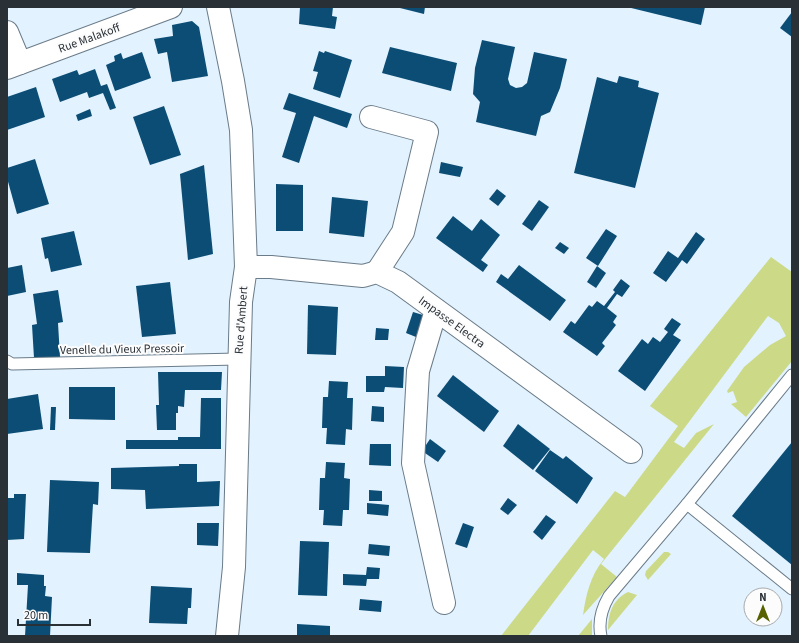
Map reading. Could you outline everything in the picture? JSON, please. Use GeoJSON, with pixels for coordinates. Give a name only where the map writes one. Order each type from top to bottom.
{"type":"FeatureCollection","features":[{"type":"Feature","properties":{"kind":"street","name":"Rue Malakoff"},"geometry":{"type":"LineString","coordinates":[[13,66],[171,7]]}},
{"type":"Feature","properties":{"kind":"street","name":"Rue d'Ambert"},"geometry":{"type":"LineString","coordinates":[[218,7],[241,130],[246,267],[241,302],[238,359],[234,567],[227,636]]}},
{"type":"Feature","properties":{"kind":"street"},"geometry":{"type":"LineString","coordinates":[[7,32],[13,66]]}},
{"type":"Feature","properties":{"kind":"street"},"geometry":{"type":"LineString","coordinates":[[246,267],[271,267],[363,276],[377,272],[403,232],[427,132],[372,117]]}},
{"type":"Feature","properties":{"kind":"street","name":"Impasse Electra"},"geometry":{"type":"LineString","coordinates":[[377,272],[398,282],[631,452]]}},
{"type":"Feature","properties":{"kind":"street"},"geometry":{"type":"LineString","coordinates":[[436,310],[418,371],[413,463],[444,604]]}},
{"type":"Feature","properties":{"kind":"lane","name":"Venelle du Vieux Pressoir"},"geometry":{"type":"LineString","coordinates":[[7,361],[12,364],[238,359]]}},
{"type":"Feature","properties":{"kind":"lane"},"geometry":{"type":"LineString","coordinates":[[600,636],[602,611],[609,596],[687,504],[792,375]]}},
{"type":"Feature","properties":{"kind":"lane"},"geometry":{"type":"LineString","coordinates":[[687,504],[792,589]]}},
{"type":"Feature","properties":{"kind":"green space"},"geometry":{"type":"Polygon","coordinates":[[[771,257],[792,272],[792,361],[746,417],[731,404],[737,402],[733,391],[728,393],[727,391],[744,367],[770,345],[786,336],[779,323],[768,316],[674,442],[684,448],[696,433],[714,424],[601,564],[617,577],[583,615],[589,586],[595,572],[604,559],[593,550],[528,636],[501,636],[615,491],[625,497],[678,426],[650,406],[771,257]]]}},
{"type":"Feature","properties":{"kind":"green space"},"geometry":{"type":"Polygon","coordinates":[[[664,552],[671,554],[648,580],[645,575],[646,571],[664,552]]]}},
{"type":"Feature","properties":{"kind":"green space"},"geometry":{"type":"Polygon","coordinates":[[[628,592],[637,595],[608,630],[612,608],[618,599],[628,592]]]}},
{"type":"Feature","properties":{"kind":"green space"},"geometry":{"type":"Polygon","coordinates":[[[592,619],[592,636],[578,636],[592,619]]]}},
{"type":"Feature","properties":{"kind":"building"},"geometry":{"type":"Polygon","coordinates":[[[300,7],[333,7],[332,16],[337,17],[335,29],[299,24],[300,7]]]}},
{"type":"Feature","properties":{"kind":"building"},"geometry":{"type":"Polygon","coordinates":[[[396,7],[425,7],[424,14],[396,7]]]}},
{"type":"Feature","properties":{"kind":"building"},"geometry":{"type":"Polygon","coordinates":[[[627,7],[705,7],[701,25],[627,7]]]}},
{"type":"Feature","properties":{"kind":"building"},"geometry":{"type":"Polygon","coordinates":[[[792,12],[792,37],[780,28],[792,12]]]}},
{"type":"Feature","properties":{"kind":"building"},"geometry":{"type":"Polygon","coordinates":[[[192,21],[199,27],[208,76],[172,82],[167,52],[158,54],[154,39],[173,36],[172,25],[192,21]]]}},
{"type":"Feature","properties":{"kind":"building"},"geometry":{"type":"Polygon","coordinates":[[[482,40],[515,47],[508,79],[510,85],[516,88],[522,87],[527,83],[534,52],[567,59],[560,88],[550,112],[541,116],[536,136],[476,122],[480,102],[473,94],[475,68],[482,40]]]}},
{"type":"Feature","properties":{"kind":"building"},"geometry":{"type":"Polygon","coordinates":[[[390,47],[457,63],[451,91],[382,73],[390,47]]]}},
{"type":"Feature","properties":{"kind":"building"},"geometry":{"type":"Polygon","coordinates":[[[319,51],[324,53],[325,51],[352,60],[340,98],[313,89],[318,72],[313,71],[319,51]]]}},
{"type":"Feature","properties":{"kind":"building"},"geometry":{"type":"Polygon","coordinates":[[[142,52],[151,78],[115,91],[106,65],[115,61],[114,56],[121,53],[123,59],[142,52]]]}},
{"type":"Feature","properties":{"kind":"building"},"geometry":{"type":"Polygon","coordinates":[[[95,69],[101,86],[107,84],[116,108],[110,110],[103,93],[89,98],[87,92],[60,102],[52,79],[77,70],[79,75],[95,69]]]}},
{"type":"Feature","properties":{"kind":"building"},"geometry":{"type":"Polygon","coordinates":[[[619,76],[639,81],[638,87],[659,93],[635,188],[574,173],[597,77],[617,83],[619,76]]]}},
{"type":"Feature","properties":{"kind":"building"},"geometry":{"type":"Polygon","coordinates":[[[36,87],[45,117],[7,130],[7,97],[36,87]]]}},
{"type":"Feature","properties":{"kind":"building"},"geometry":{"type":"Polygon","coordinates":[[[289,93],[352,114],[347,128],[314,116],[299,163],[282,157],[296,113],[283,109],[289,93]]]}},
{"type":"Feature","properties":{"kind":"building"},"geometry":{"type":"Polygon","coordinates":[[[164,106],[181,155],[150,165],[133,117],[164,106]]]}},
{"type":"Feature","properties":{"kind":"building"},"geometry":{"type":"Polygon","coordinates":[[[90,109],[92,116],[78,121],[76,115],[90,109]]]}},
{"type":"Feature","properties":{"kind":"building"},"geometry":{"type":"Polygon","coordinates":[[[35,159],[49,204],[17,214],[7,178],[7,168],[35,159]]]}},
{"type":"Feature","properties":{"kind":"building"},"geometry":{"type":"Polygon","coordinates":[[[441,162],[463,167],[460,177],[439,173],[441,162]]]}},
{"type":"Feature","properties":{"kind":"building"},"geometry":{"type":"Polygon","coordinates":[[[204,165],[213,254],[188,260],[180,174],[204,165]]]}},
{"type":"Feature","properties":{"kind":"building"},"geometry":{"type":"Polygon","coordinates":[[[276,184],[303,185],[303,231],[276,231],[276,184]]]}},
{"type":"Feature","properties":{"kind":"building"},"geometry":{"type":"Polygon","coordinates":[[[497,189],[506,196],[498,206],[489,199],[497,189]]]}},
{"type":"Feature","properties":{"kind":"building"},"geometry":{"type":"Polygon","coordinates":[[[332,197],[368,201],[364,237],[329,233],[332,197]]]}},
{"type":"Feature","properties":{"kind":"building"},"geometry":{"type":"Polygon","coordinates":[[[539,200],[549,207],[532,231],[522,224],[539,200]]]}},
{"type":"Feature","properties":{"kind":"building"},"geometry":{"type":"Polygon","coordinates":[[[453,216],[472,231],[481,219],[500,235],[481,260],[488,265],[483,272],[436,238],[453,216]]]}},
{"type":"Feature","properties":{"kind":"building"},"geometry":{"type":"Polygon","coordinates":[[[606,229],[617,236],[598,266],[586,258],[606,229]]]}},
{"type":"Feature","properties":{"kind":"building"},"geometry":{"type":"Polygon","coordinates":[[[74,231],[82,265],[51,272],[48,258],[45,259],[41,238],[74,231]]]}},
{"type":"Feature","properties":{"kind":"building"},"geometry":{"type":"Polygon","coordinates":[[[696,232],[705,239],[687,264],[682,260],[666,282],[653,273],[668,251],[678,258],[696,232]]]}},
{"type":"Feature","properties":{"kind":"building"},"geometry":{"type":"Polygon","coordinates":[[[560,242],[569,248],[564,254],[555,248],[560,242]]]}},
{"type":"Feature","properties":{"kind":"building"},"geometry":{"type":"Polygon","coordinates":[[[22,265],[26,292],[7,296],[7,268],[22,265]]]}},
{"type":"Feature","properties":{"kind":"building"},"geometry":{"type":"Polygon","coordinates":[[[519,265],[566,300],[550,321],[496,282],[501,274],[508,279],[519,265]]]}},
{"type":"Feature","properties":{"kind":"building"},"geometry":{"type":"Polygon","coordinates":[[[597,266],[606,273],[596,288],[587,282],[597,266]]]}},
{"type":"Feature","properties":{"kind":"building"},"geometry":{"type":"Polygon","coordinates":[[[621,279],[630,286],[622,297],[617,294],[607,308],[617,316],[613,322],[616,325],[602,343],[605,346],[597,356],[563,332],[571,321],[575,324],[589,305],[592,307],[597,301],[604,306],[615,292],[613,290],[621,279]]]}},
{"type":"Feature","properties":{"kind":"building"},"geometry":{"type":"Polygon","coordinates":[[[170,282],[176,334],[142,337],[136,286],[170,282]]]}},
{"type":"Feature","properties":{"kind":"building"},"geometry":{"type":"Polygon","coordinates":[[[58,290],[63,322],[58,323],[60,357],[34,358],[32,325],[37,324],[33,294],[58,290]]]}},
{"type":"Feature","properties":{"kind":"building"},"geometry":{"type":"Polygon","coordinates":[[[308,305],[338,307],[336,355],[307,354],[308,305]]]}},
{"type":"Feature","properties":{"kind":"building"},"geometry":{"type":"Polygon","coordinates":[[[413,312],[423,315],[416,337],[406,333],[413,312]]]}},
{"type":"Feature","properties":{"kind":"building"},"geometry":{"type":"Polygon","coordinates":[[[672,318],[681,324],[673,335],[681,340],[645,391],[618,371],[642,339],[648,344],[653,337],[660,342],[668,332],[664,329],[672,318]]]}},
{"type":"Feature","properties":{"kind":"building"},"geometry":{"type":"Polygon","coordinates":[[[376,328],[389,329],[388,340],[375,340],[376,328]]]}},
{"type":"Feature","properties":{"kind":"building"},"geometry":{"type":"Polygon","coordinates":[[[385,366],[404,367],[403,388],[385,387],[384,392],[366,392],[366,376],[385,376],[385,366]]]}},
{"type":"Feature","properties":{"kind":"building"},"geometry":{"type":"Polygon","coordinates":[[[158,372],[222,372],[221,390],[185,390],[184,407],[178,406],[178,413],[176,413],[176,430],[157,430],[156,405],[159,405],[158,372]]]}},
{"type":"Feature","properties":{"kind":"building"},"geometry":{"type":"Polygon","coordinates":[[[453,375],[499,411],[484,432],[437,396],[453,375]]]}},
{"type":"Feature","properties":{"kind":"building"},"geometry":{"type":"Polygon","coordinates":[[[329,381],[348,382],[347,398],[353,398],[352,430],[346,429],[345,445],[326,444],[327,428],[322,428],[323,397],[328,397],[329,381]]]}},
{"type":"Feature","properties":{"kind":"building"},"geometry":{"type":"Polygon","coordinates":[[[69,387],[115,387],[115,420],[69,419],[69,387]]]}},
{"type":"Feature","properties":{"kind":"building"},"geometry":{"type":"Polygon","coordinates":[[[38,394],[43,429],[7,434],[7,399],[38,394]]]}},
{"type":"Feature","properties":{"kind":"building"},"geometry":{"type":"Polygon","coordinates":[[[201,398],[221,398],[221,449],[126,449],[126,440],[178,440],[178,437],[200,437],[201,398]]]}},
{"type":"Feature","properties":{"kind":"building"},"geometry":{"type":"Polygon","coordinates":[[[372,406],[384,407],[384,422],[371,421],[372,406]]]}},
{"type":"Feature","properties":{"kind":"building"},"geometry":{"type":"Polygon","coordinates":[[[51,407],[56,407],[55,430],[50,430],[51,407]]]}},
{"type":"Feature","properties":{"kind":"building"},"geometry":{"type":"Polygon","coordinates":[[[518,424],[550,449],[533,470],[503,446],[518,424]]]}},
{"type":"Feature","properties":{"kind":"building"},"geometry":{"type":"Polygon","coordinates":[[[430,439],[446,451],[438,462],[422,451],[430,439]]]}},
{"type":"Feature","properties":{"kind":"building"},"geometry":{"type":"Polygon","coordinates":[[[792,442],[792,565],[732,516],[792,442]]]}},
{"type":"Feature","properties":{"kind":"building"},"geometry":{"type":"Polygon","coordinates":[[[370,444],[391,444],[391,466],[369,465],[370,444]]]}},
{"type":"Feature","properties":{"kind":"building"},"geometry":{"type":"Polygon","coordinates":[[[550,450],[563,459],[566,456],[593,478],[577,504],[535,471],[550,450]]]}},
{"type":"Feature","properties":{"kind":"building"},"geometry":{"type":"Polygon","coordinates":[[[326,462],[345,463],[344,478],[350,479],[349,510],[343,510],[342,526],[323,525],[324,510],[319,510],[320,478],[325,478],[326,462]]]}},
{"type":"Feature","properties":{"kind":"building"},"geometry":{"type":"Polygon","coordinates":[[[179,464],[197,464],[197,482],[220,481],[219,506],[146,509],[145,490],[111,489],[111,468],[179,466],[179,464]]]}},
{"type":"Feature","properties":{"kind":"building"},"geometry":{"type":"Polygon","coordinates":[[[50,480],[99,482],[98,505],[93,504],[90,553],[47,552],[50,480]]]}},
{"type":"Feature","properties":{"kind":"building"},"geometry":{"type":"Polygon","coordinates":[[[369,490],[382,491],[382,501],[369,501],[369,490]]]}},
{"type":"Feature","properties":{"kind":"building"},"geometry":{"type":"Polygon","coordinates":[[[14,494],[26,494],[24,539],[7,540],[7,498],[14,498],[14,494]]]}},
{"type":"Feature","properties":{"kind":"building"},"geometry":{"type":"Polygon","coordinates":[[[508,498],[517,505],[508,515],[500,509],[508,498]]]}},
{"type":"Feature","properties":{"kind":"building"},"geometry":{"type":"Polygon","coordinates":[[[367,503],[389,505],[388,516],[367,514],[367,503]]]}},
{"type":"Feature","properties":{"kind":"building"},"geometry":{"type":"Polygon","coordinates":[[[546,515],[556,522],[542,540],[533,532],[546,515]]]}},
{"type":"Feature","properties":{"kind":"building"},"geometry":{"type":"Polygon","coordinates":[[[197,523],[219,523],[218,546],[197,545],[197,523]]]}},
{"type":"Feature","properties":{"kind":"building"},"geometry":{"type":"Polygon","coordinates":[[[463,523],[474,527],[467,548],[455,544],[463,523]]]}},
{"type":"Feature","properties":{"kind":"building"},"geometry":{"type":"Polygon","coordinates":[[[300,541],[329,542],[327,596],[298,595],[300,541]]]}},
{"type":"Feature","properties":{"kind":"building"},"geometry":{"type":"Polygon","coordinates":[[[369,544],[390,546],[389,556],[368,554],[369,544]]]}},
{"type":"Feature","properties":{"kind":"building"},"geometry":{"type":"Polygon","coordinates":[[[367,567],[380,568],[379,579],[367,579],[366,586],[343,585],[343,574],[366,575],[367,567]]]}},
{"type":"Feature","properties":{"kind":"building"},"geometry":{"type":"Polygon","coordinates":[[[17,573],[44,575],[44,586],[46,586],[45,596],[52,597],[50,636],[25,636],[28,585],[17,585],[17,573]]]}},
{"type":"Feature","properties":{"kind":"building"},"geometry":{"type":"Polygon","coordinates":[[[151,586],[192,588],[191,608],[188,608],[187,624],[149,623],[151,586]]]}},
{"type":"Feature","properties":{"kind":"building"},"geometry":{"type":"Polygon","coordinates":[[[360,599],[382,601],[381,612],[359,610],[360,599]]]}},
{"type":"Feature","properties":{"kind":"building"},"geometry":{"type":"Polygon","coordinates":[[[297,624],[330,626],[330,636],[297,636],[297,624]]]}}]}
